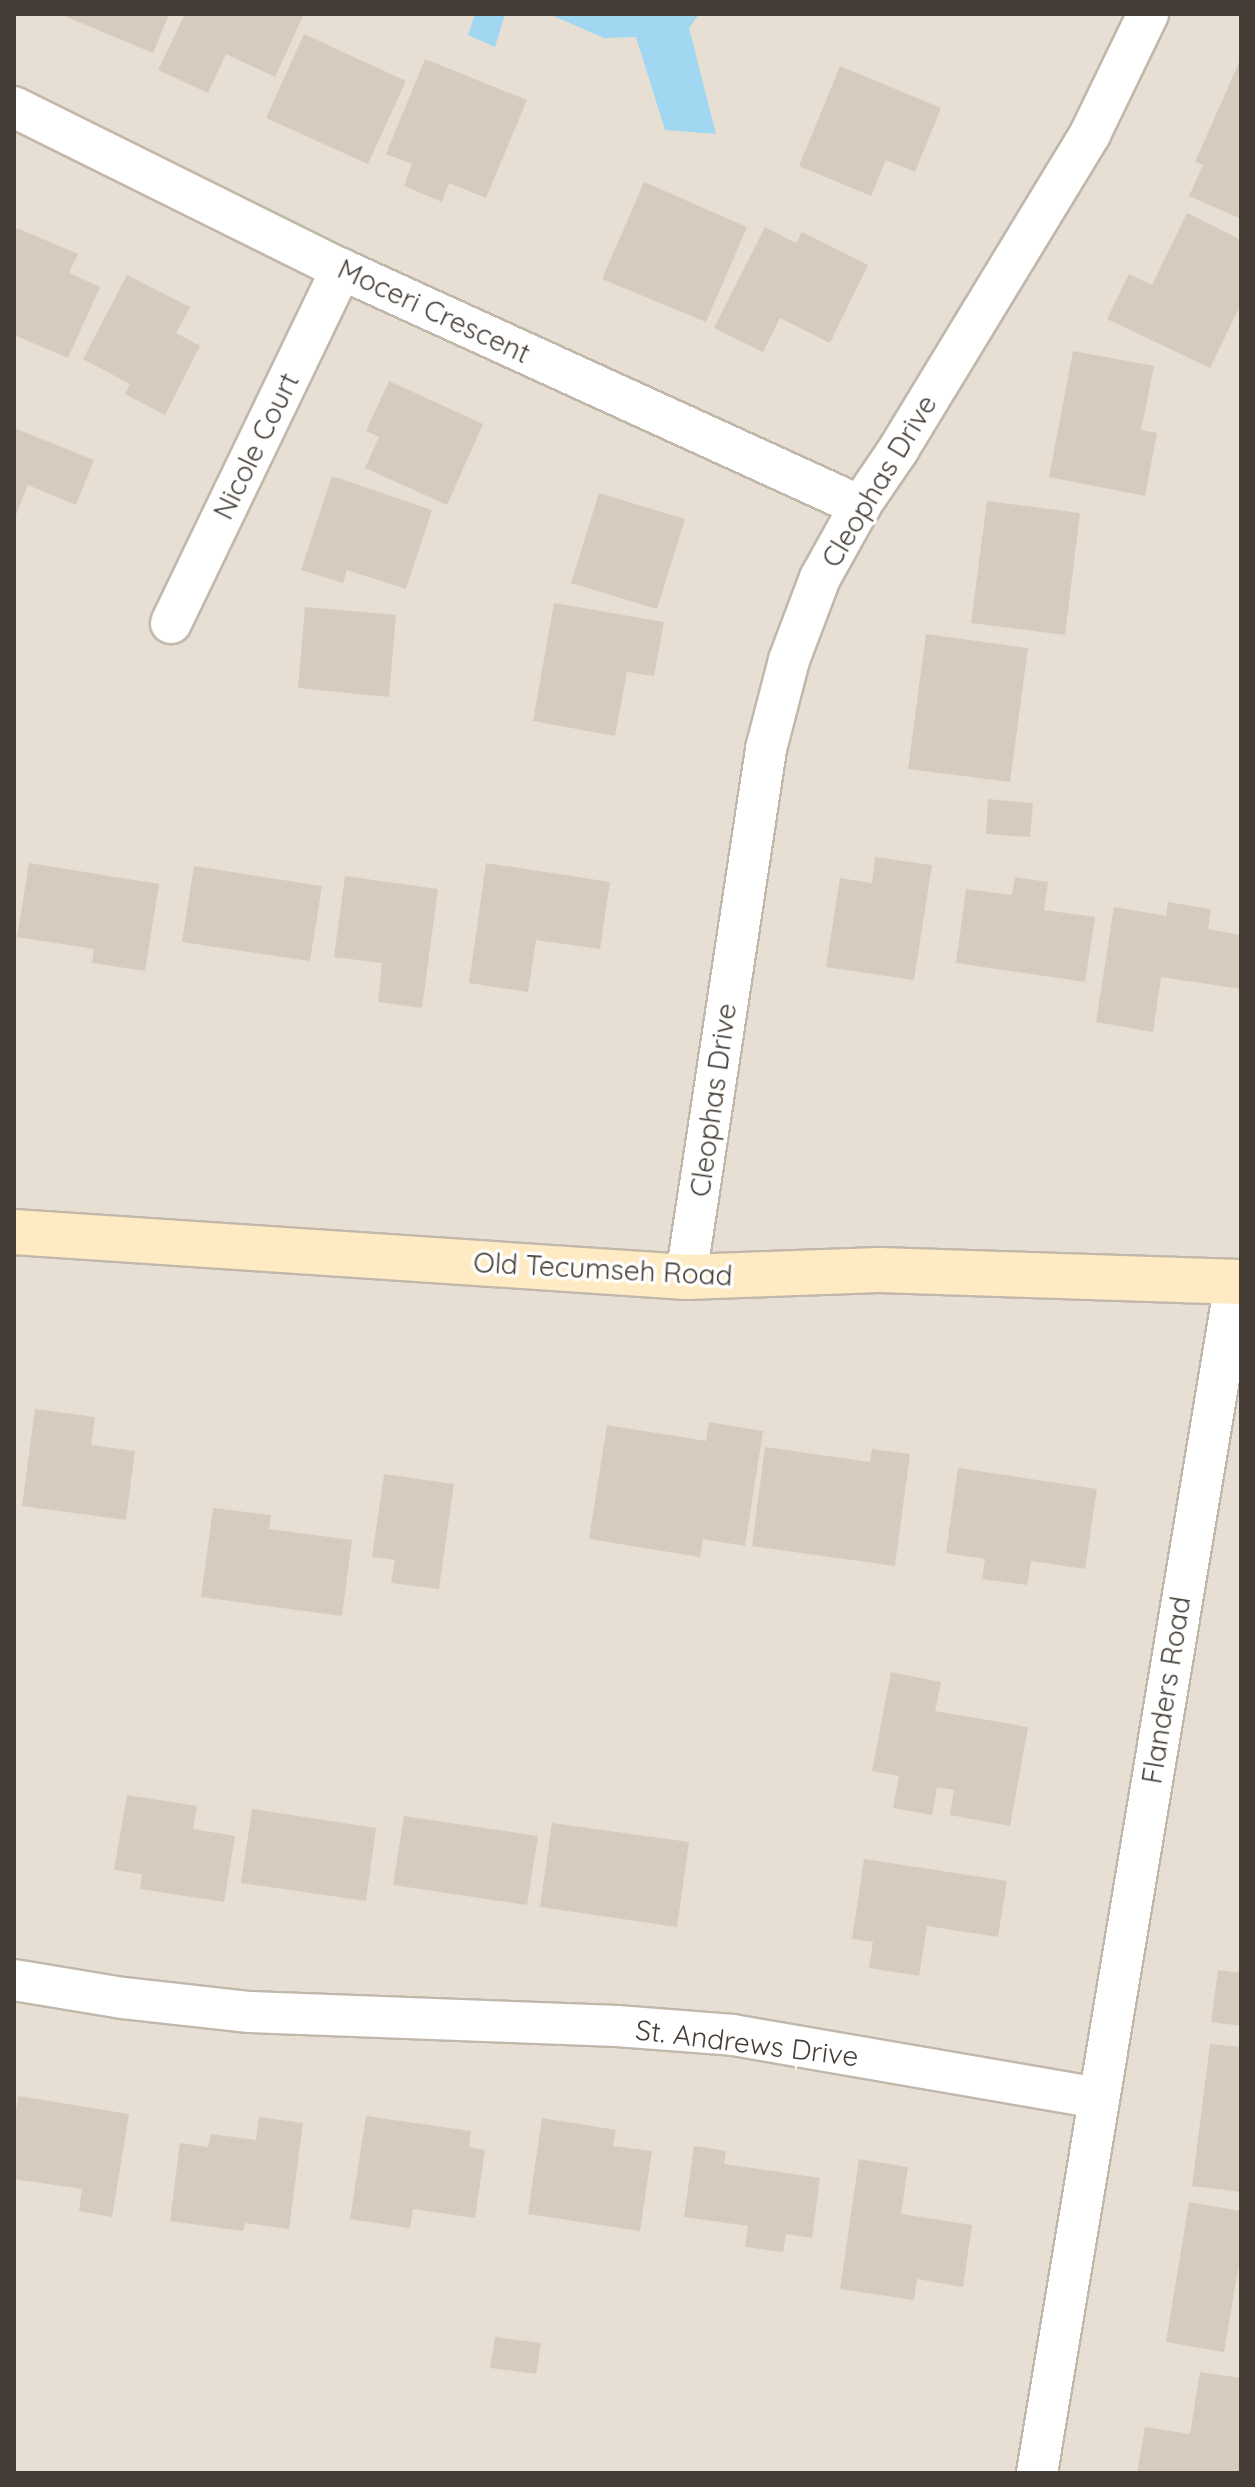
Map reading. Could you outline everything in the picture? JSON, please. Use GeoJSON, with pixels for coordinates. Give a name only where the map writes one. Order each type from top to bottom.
{"type":"FeatureCollection","features":[{"type":"Feature","properties":{"kind":"main road","name":"Old Tecumseh Road"},"geometry":{"type":"LineString","coordinates":[[14,1232],[686,1277],[879,1270],[1238,1282]]}},
{"type":"Feature","properties":{"kind":"street","name":"Cleophas Drive"},"geometry":{"type":"LineString","coordinates":[[686,1277],[766,749],[789,660],[815,592],[860,506],[898,450],[1090,134],[1148,14]]}},
{"type":"Feature","properties":{"kind":"street","name":"Moceri Crescent"},"geometry":{"type":"LineString","coordinates":[[14,107],[341,269],[860,506]]}},
{"type":"Feature","properties":{"kind":"street","name":"Nicole Court"},"geometry":{"type":"LineString","coordinates":[[171,623],[341,269]]}},
{"type":"Feature","properties":{"kind":"street","name":"Flanders Road"},"geometry":{"type":"LineString","coordinates":[[1099,2098],[1238,1282]]}},
{"type":"Feature","properties":{"kind":"street","name":"St. Andrews Drive"},"geometry":{"type":"LineString","coordinates":[[14,1980],[123,1998],[250,2012],[617,2026],[733,2035],[1099,2098]]}},
{"type":"Feature","properties":{"kind":"street"},"geometry":{"type":"LineString","coordinates":[[1037,2473],[1099,2098]]}},
{"type":"Feature","properties":{"kind":"shaded area"},"geometry":{"type":"Polygon","coordinates":[[[14,14],[1241,14],[1241,2473],[14,2473],[14,14]]]}},
{"type":"Feature","properties":{"kind":"water"},"geometry":{"type":"Polygon","coordinates":[[[475,14],[505,14],[495,47],[468,35],[475,14]]]}},
{"type":"Feature","properties":{"kind":"water"},"geometry":{"type":"Polygon","coordinates":[[[549,14],[699,14],[689,28],[716,134],[665,130],[636,37],[604,38],[549,14]]]}},
{"type":"Feature","properties":{"kind":"building"},"geometry":{"type":"Polygon","coordinates":[[[60,14],[169,14],[153,53],[60,14]]]}},
{"type":"Feature","properties":{"kind":"building"},"geometry":{"type":"Polygon","coordinates":[[[185,14],[304,14],[275,77],[226,54],[208,93],[158,70],[185,14]]]}},
{"type":"Feature","properties":{"kind":"building"},"geometry":{"type":"Polygon","coordinates":[[[304,34],[406,81],[368,164],[266,118],[304,34]]]}},
{"type":"Feature","properties":{"kind":"building"},"geometry":{"type":"Polygon","coordinates":[[[1241,58],[1241,219],[1189,196],[1203,165],[1195,162],[1241,58]]]}},
{"type":"Feature","properties":{"kind":"building"},"geometry":{"type":"Polygon","coordinates":[[[425,59],[527,100],[486,198],[449,183],[442,202],[404,186],[412,164],[386,154],[425,59]]]}},
{"type":"Feature","properties":{"kind":"building"},"geometry":{"type":"Polygon","coordinates":[[[840,66],[941,108],[915,172],[886,160],[871,196],[799,166],[840,66]]]}},
{"type":"Feature","properties":{"kind":"building"},"geometry":{"type":"Polygon","coordinates":[[[644,182],[747,227],[706,322],[602,279],[644,182]]]}},
{"type":"Feature","properties":{"kind":"building"},"geometry":{"type":"Polygon","coordinates":[[[1187,213],[1241,240],[1241,304],[1210,368],[1107,319],[1129,274],[1152,285],[1187,213]]]}},
{"type":"Feature","properties":{"kind":"building"},"geometry":{"type":"Polygon","coordinates":[[[765,227],[796,243],[802,232],[868,265],[830,343],[780,318],[763,352],[714,328],[765,227]]]}},
{"type":"Feature","properties":{"kind":"building"},"geometry":{"type":"Polygon","coordinates":[[[17,228],[78,254],[69,273],[100,287],[68,358],[14,335],[14,236],[17,228]]]}},
{"type":"Feature","properties":{"kind":"building"},"geometry":{"type":"Polygon","coordinates":[[[127,275],[190,307],[176,333],[200,346],[165,415],[125,394],[130,384],[83,359],[127,275]]]}},
{"type":"Feature","properties":{"kind":"building"},"geometry":{"type":"Polygon","coordinates":[[[1073,351],[1154,366],[1141,430],[1157,433],[1145,496],[1049,477],[1073,351]]]}},
{"type":"Feature","properties":{"kind":"building"},"geometry":{"type":"Polygon","coordinates":[[[389,381],[483,424],[447,505],[365,468],[379,437],[366,431],[389,381]]]}},
{"type":"Feature","properties":{"kind":"building"},"geometry":{"type":"Polygon","coordinates":[[[14,428],[94,460],[76,505],[28,485],[14,520],[14,428]]]}},
{"type":"Feature","properties":{"kind":"building"},"geometry":{"type":"Polygon","coordinates":[[[332,476],[432,510],[406,589],[347,570],[343,583],[301,570],[332,476]]]}},
{"type":"Feature","properties":{"kind":"building"},"geometry":{"type":"Polygon","coordinates":[[[599,493],[685,519],[657,609],[571,583],[599,493]]]}},
{"type":"Feature","properties":{"kind":"building"},"geometry":{"type":"Polygon","coordinates":[[[987,501],[1080,513],[1065,635],[971,623],[987,501]]]}},
{"type":"Feature","properties":{"kind":"building"},"geometry":{"type":"Polygon","coordinates":[[[554,603],[664,622],[654,676],[627,672],[615,736],[533,721],[554,603]]]}},
{"type":"Feature","properties":{"kind":"building"},"geometry":{"type":"Polygon","coordinates":[[[305,607],[396,615],[389,697],[298,688],[305,607]]]}},
{"type":"Feature","properties":{"kind":"building"},"geometry":{"type":"Polygon","coordinates":[[[926,634],[1028,648],[1010,782],[908,769],[926,634]]]}},
{"type":"Feature","properties":{"kind":"building"},"geometry":{"type":"Polygon","coordinates":[[[988,799],[1033,803],[1030,837],[986,834],[988,799]]]}},
{"type":"Feature","properties":{"kind":"building"},"geometry":{"type":"Polygon","coordinates":[[[875,857],[932,865],[914,980],[826,967],[840,878],[872,883],[875,857]]]}},
{"type":"Feature","properties":{"kind":"building"},"geometry":{"type":"Polygon","coordinates":[[[29,863],[159,884],[145,971],[92,963],[94,949],[17,937],[29,863]]]}},
{"type":"Feature","properties":{"kind":"building"},"geometry":{"type":"Polygon","coordinates":[[[486,863],[610,882],[600,949],[536,940],[528,992],[469,983],[486,863]]]}},
{"type":"Feature","properties":{"kind":"building"},"geometry":{"type":"Polygon","coordinates":[[[194,866],[322,886],[310,961],[182,942],[194,866]]]}},
{"type":"Feature","properties":{"kind":"building"},"geometry":{"type":"Polygon","coordinates":[[[345,876],[438,889],[422,1008],[378,1002],[382,963],[334,957],[345,876]]]}},
{"type":"Feature","properties":{"kind":"building"},"geometry":{"type":"Polygon","coordinates":[[[1015,877],[1048,882],[1044,910],[1095,917],[1085,982],[956,963],[966,889],[1012,895],[1015,877]]]}},
{"type":"Feature","properties":{"kind":"building"},"geometry":{"type":"Polygon","coordinates":[[[1168,902],[1211,909],[1208,929],[1241,935],[1241,989],[1161,977],[1153,1032],[1096,1022],[1114,907],[1166,916],[1168,902]]]}},
{"type":"Feature","properties":{"kind":"building"},"geometry":{"type":"Polygon","coordinates":[[[35,1409],[95,1417],[91,1445],[135,1451],[126,1520],[22,1506],[35,1409]]]}},
{"type":"Feature","properties":{"kind":"building"},"geometry":{"type":"Polygon","coordinates":[[[709,1422],[763,1431],[745,1546],[703,1539],[700,1557],[589,1539],[607,1425],[706,1441],[709,1422]]]}},
{"type":"Feature","properties":{"kind":"building"},"geometry":{"type":"Polygon","coordinates":[[[765,1447],[870,1462],[872,1449],[910,1454],[895,1566],[752,1546],[765,1447]]]}},
{"type":"Feature","properties":{"kind":"building"},"geometry":{"type":"Polygon","coordinates":[[[958,1468],[1097,1489],[1085,1569],[1031,1561],[1027,1585],[982,1579],[985,1559],[946,1553],[958,1468]]]}},
{"type":"Feature","properties":{"kind":"building"},"geometry":{"type":"Polygon","coordinates":[[[384,1474],[454,1484],[439,1589],[391,1583],[395,1560],[372,1557],[384,1474]]]}},
{"type":"Feature","properties":{"kind":"building"},"geometry":{"type":"Polygon","coordinates":[[[213,1508],[271,1515],[269,1529],[352,1540],[342,1616],[201,1597],[213,1508]]]}},
{"type":"Feature","properties":{"kind":"building"},"geometry":{"type":"Polygon","coordinates":[[[891,1672],[941,1682],[935,1711],[1028,1727],[1010,1826],[950,1815],[954,1790],[937,1787],[932,1815],[893,1808],[899,1776],[872,1771],[891,1672]]]}},
{"type":"Feature","properties":{"kind":"building"},"geometry":{"type":"Polygon","coordinates":[[[127,1795],[197,1806],[193,1829],[235,1836],[224,1902],[140,1889],[142,1874],[114,1870],[127,1795]]]}},
{"type":"Feature","properties":{"kind":"building"},"geometry":{"type":"Polygon","coordinates":[[[252,1809],[376,1828],[366,1901],[241,1883],[252,1809]]]}},
{"type":"Feature","properties":{"kind":"building"},"geometry":{"type":"Polygon","coordinates":[[[404,1816],[538,1836],[527,1905],[393,1885],[404,1816]]]}},
{"type":"Feature","properties":{"kind":"building"},"geometry":{"type":"Polygon","coordinates":[[[552,1823],[689,1842],[677,1927],[540,1907],[552,1823]]]}},
{"type":"Feature","properties":{"kind":"building"},"geometry":{"type":"Polygon","coordinates":[[[864,1859],[1007,1881],[998,1937],[927,1926],[919,1976],[869,1968],[873,1942],[852,1939],[864,1859]]]}},
{"type":"Feature","properties":{"kind":"building"},"geometry":{"type":"Polygon","coordinates":[[[1218,1970],[1241,1973],[1241,2026],[1211,2022],[1218,1970]]]}},
{"type":"Feature","properties":{"kind":"building"},"geometry":{"type":"Polygon","coordinates":[[[1210,2044],[1241,2047],[1241,2192],[1192,2186],[1210,2044]]]}},
{"type":"Feature","properties":{"kind":"building"},"geometry":{"type":"Polygon","coordinates":[[[18,2096],[129,2114],[112,2217],[79,2211],[82,2189],[14,2179],[14,2125],[18,2096]]]}},
{"type":"Feature","properties":{"kind":"building"},"geometry":{"type":"Polygon","coordinates":[[[366,2116],[471,2131],[469,2147],[485,2150],[475,2218],[413,2209],[410,2228],[350,2219],[366,2116]]]}},
{"type":"Feature","properties":{"kind":"building"},"geometry":{"type":"Polygon","coordinates":[[[259,2117],[303,2123],[289,2229],[245,2223],[243,2231],[170,2221],[180,2143],[208,2147],[211,2134],[256,2140],[259,2117]]]}},
{"type":"Feature","properties":{"kind":"building"},"geometry":{"type":"Polygon","coordinates":[[[542,2118],[616,2130],[613,2146],[652,2151],[640,2231],[528,2214],[542,2118]]]}},
{"type":"Feature","properties":{"kind":"building"},"geometry":{"type":"Polygon","coordinates":[[[694,2146],[726,2151],[724,2164],[820,2178],[812,2238],[786,2234],[783,2252],[745,2247],[748,2226],[684,2217],[694,2146]]]}},
{"type":"Feature","properties":{"kind":"building"},"geometry":{"type":"Polygon","coordinates":[[[859,2159],[908,2167],[901,2214],[972,2225],[963,2287],[917,2279],[914,2300],[840,2289],[859,2159]]]}},
{"type":"Feature","properties":{"kind":"building"},"geometry":{"type":"Polygon","coordinates":[[[1189,2202],[1241,2211],[1241,2252],[1224,2352],[1166,2342],[1189,2202]]]}},
{"type":"Feature","properties":{"kind":"building"},"geometry":{"type":"Polygon","coordinates":[[[495,2337],[541,2343],[536,2374],[490,2368],[495,2337]]]}},
{"type":"Feature","properties":{"kind":"building"},"geometry":{"type":"Polygon","coordinates":[[[1200,2372],[1241,2378],[1241,2473],[1137,2473],[1145,2427],[1190,2434],[1200,2372]]]}}]}
